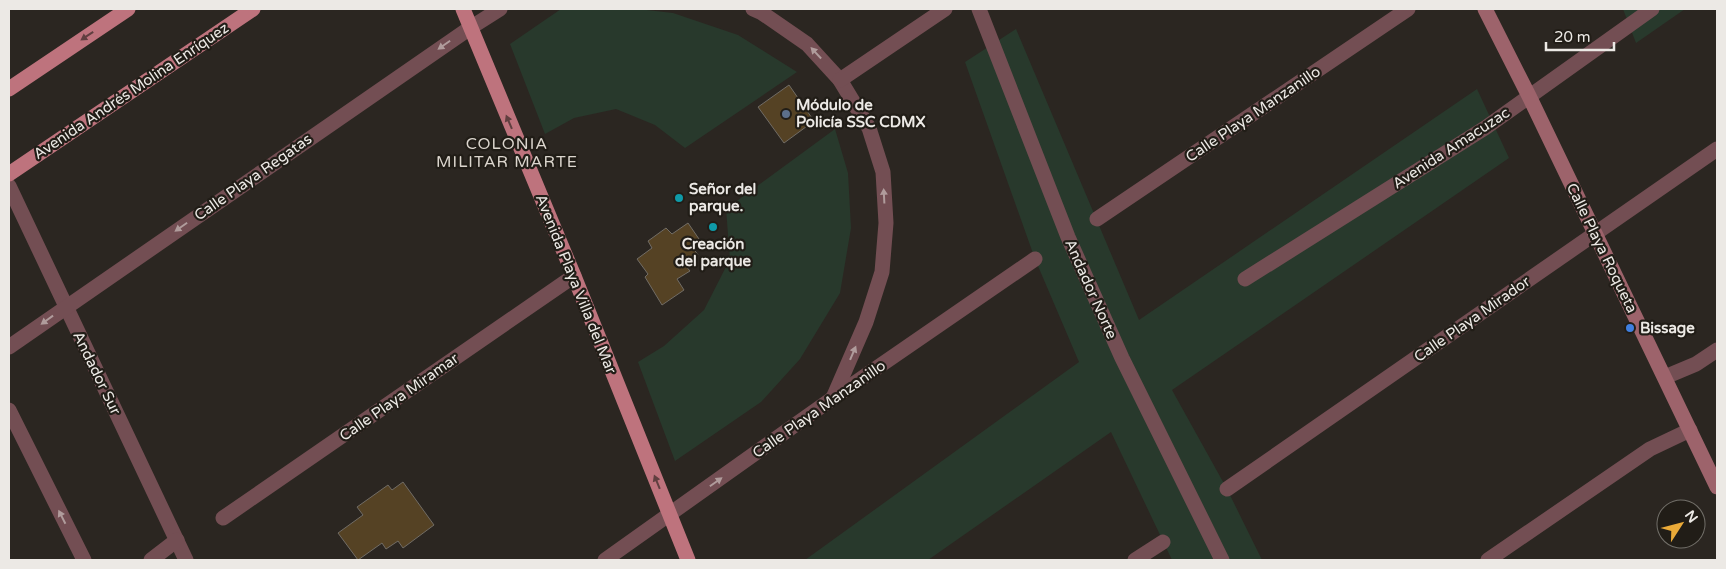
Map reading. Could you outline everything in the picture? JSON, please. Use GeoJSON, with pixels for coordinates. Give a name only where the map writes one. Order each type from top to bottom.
{"type":"FeatureCollection","features":[{"type":"Feature","properties":{"kind":"main road"},"geometry":{"type":"LineString","coordinates":[[9,89],[128,9]]}},
{"type":"Feature","properties":{"kind":"main road","name":"Avenida Andrés Molina Enríquez"},"geometry":{"type":"LineString","coordinates":[[9,174],[253,9]]}},
{"type":"Feature","properties":{"kind":"main road","name":"Avenida Playa Villa del Mar"},"geometry":{"type":"LineString","coordinates":[[463,9],[574,276],[688,560]]}},
{"type":"Feature","properties":{"kind":"street","name":"Calle Playa Regatas"},"geometry":{"type":"LineString","coordinates":[[9,347],[500,9]]}},
{"type":"Feature","properties":{"kind":"street"},"geometry":{"type":"LineString","coordinates":[[753,9],[808,44],[840,80],[869,128],[883,172],[886,223],[882,272],[866,322],[834,398]]}},
{"type":"Feature","properties":{"kind":"street"},"geometry":{"type":"LineString","coordinates":[[840,80],[945,9]]}},
{"type":"Feature","properties":{"kind":"street","name":"Andador Norte"},"geometry":{"type":"LineString","coordinates":[[979,9],[1076,254],[1122,358],[1222,560]]}},
{"type":"Feature","properties":{"kind":"street","name":"Calle Playa Manzanillo"},"geometry":{"type":"LineString","coordinates":[[1098,219],[1408,9]]}},
{"type":"Feature","properties":{"kind":"street","name":"Calle Playa Roqueta"},"geometry":{"type":"LineString","coordinates":[[1485,9],[1596,234],[1717,487]]}},
{"type":"Feature","properties":{"kind":"street","name":"Avenida Amacuzac"},"geometry":{"type":"LineString","coordinates":[[1245,279],[1485,128],[1652,9]]}},
{"type":"Feature","properties":{"kind":"street","name":"Calle Playa Mirador"},"geometry":{"type":"LineString","coordinates":[[1227,489],[1717,149]]}},
{"type":"Feature","properties":{"kind":"street","name":"Andador Sur"},"geometry":{"type":"LineString","coordinates":[[9,186],[186,560]]}},
{"type":"Feature","properties":{"kind":"street","name":"Calle Playa Manzanillo"},"geometry":{"type":"LineString","coordinates":[[605,560],[1035,259]]}},
{"type":"Feature","properties":{"kind":"street","name":"Calle Playa Miramar"},"geometry":{"type":"LineString","coordinates":[[223,518],[574,276]]}},
{"type":"Feature","properties":{"kind":"street"},"geometry":{"type":"LineString","coordinates":[[1665,377],[1696,364],[1717,350]]}},
{"type":"Feature","properties":{"kind":"street"},"geometry":{"type":"LineString","coordinates":[[9,410],[84,560]]}},
{"type":"Feature","properties":{"kind":"street"},"geometry":{"type":"LineString","coordinates":[[1488,560],[1650,450],[1690,430]]}},
{"type":"Feature","properties":{"kind":"street"},"geometry":{"type":"LineString","coordinates":[[151,560],[177,540]]}},
{"type":"Feature","properties":{"kind":"street"},"geometry":{"type":"LineString","coordinates":[[1135,560],[1163,542]]}},
{"type":"Feature","properties":{"kind":"green space"},"geometry":{"type":"Polygon","coordinates":[[[561,9],[638,9],[673,13],[738,35],[797,72],[685,148],[655,125],[616,109],[574,118],[545,134],[510,44],[561,9]]]}},
{"type":"Feature","properties":{"kind":"green space"},"geometry":{"type":"Polygon","coordinates":[[[1623,9],[1685,9],[1636,43],[1623,9]]]}},
{"type":"Feature","properties":{"kind":"green space"},"geometry":{"type":"Polygon","coordinates":[[[1016,29],[1139,320],[1477,89],[1509,158],[1172,390],[1227,489],[1262,560],[1172,560],[1111,432],[928,560],[805,560],[1079,362],[1035,259],[965,62],[1016,29]]]}},
{"type":"Feature","properties":{"kind":"green space"},"geometry":{"type":"Polygon","coordinates":[[[835,129],[848,173],[851,228],[840,293],[800,359],[761,402],[675,461],[638,362],[664,346],[704,310],[730,259],[726,209],[835,129]]]}},
{"type":"Feature","properties":{"kind":"building","name":"Módulo de Policía SSC CDMX"},"geometry":{"type":"Polygon","coordinates":[[[789,85],[814,121],[784,143],[758,107],[789,85]]]}},
{"type":"Feature","properties":{"kind":"building"},"geometry":{"type":"Polygon","coordinates":[[[688,223],[699,239],[691,245],[698,255],[685,265],[690,271],[677,279],[684,290],[662,305],[645,277],[648,274],[637,259],[652,248],[648,241],[666,228],[672,234],[688,223]]]}},
{"type":"Feature","properties":{"kind":"building"},"geometry":{"type":"Polygon","coordinates":[[[403,482],[434,525],[403,548],[398,541],[386,549],[382,543],[358,560],[338,533],[363,515],[357,507],[388,485],[392,490],[403,482]]]}},
{"type":"Feature","properties":{"kind":"place","name":"Módulo de Policía SSC CDMX"},"geometry":{"type":"Point","coordinates":[786,114]}},
{"type":"Feature","properties":{"kind":"place","name":"Señor del parque."},"geometry":{"type":"Point","coordinates":[679,198]}},
{"type":"Feature","properties":{"kind":"place","name":"Creación del parque"},"geometry":{"type":"Point","coordinates":[713,227]}},
{"type":"Feature","properties":{"kind":"place","name":"Bissage"},"geometry":{"type":"Point","coordinates":[1630,328]}},
{"type":"Feature","properties":{"kind":"district","name":"COLONIA MILITAR MARTE"},"geometry":{"type":"Point","coordinates":[507,152]}}]}
